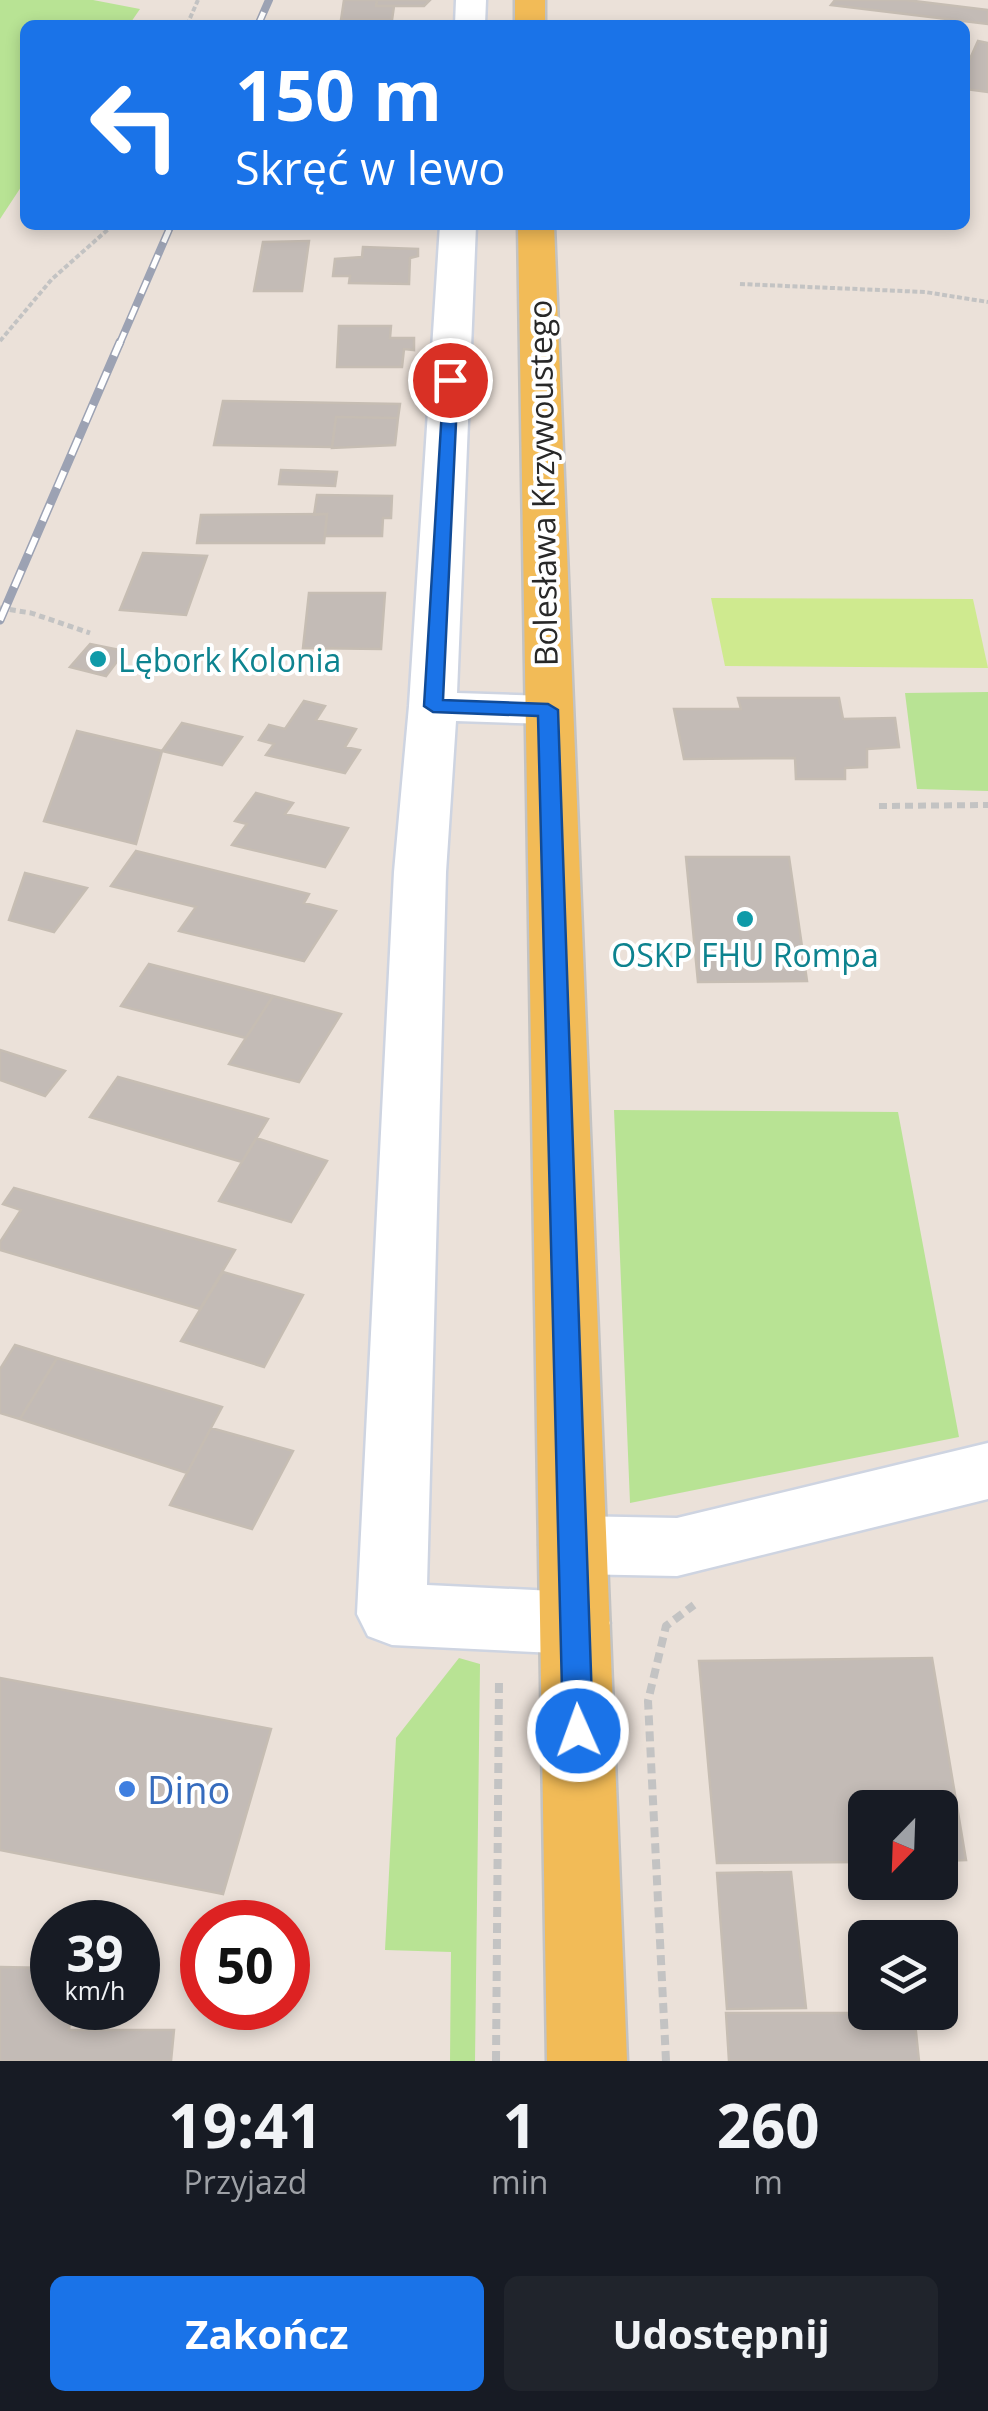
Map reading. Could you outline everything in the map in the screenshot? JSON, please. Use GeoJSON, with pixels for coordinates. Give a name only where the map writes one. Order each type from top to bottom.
{"type":"FeatureCollection","features":[{"type":"Feature","properties":{"kind":"main road","name":"Bolesława Krzywoustego"},"geometry":{"type":"LineString","coordinates":[[536,230],[587,2061]]}},
{"type":"Feature","properties":{"kind":"street"},"geometry":{"type":"LineString","coordinates":[[458,230],[433,706],[420,872],[392,1614],[575,1623]]}},
{"type":"Feature","properties":{"kind":"street"},"geometry":{"type":"LineString","coordinates":[[433,706],[548,710]]}},
{"type":"Feature","properties":{"kind":"street"},"geometry":{"type":"LineString","coordinates":[[573,1545],[677,1547],[988,1471]]}},
{"type":"Feature","properties":{"kind":"path"},"geometry":{"type":"LineString","coordinates":[[0,341],[52,278],[107,230]]}},
{"type":"Feature","properties":{"kind":"path"},"geometry":{"type":"LineString","coordinates":[[740,284],[924,292],[988,302]]}},
{"type":"Feature","properties":{"kind":"path"},"geometry":{"type":"LineString","coordinates":[[0,608],[31,613],[90,634]]}},
{"type":"Feature","properties":{"kind":"path"},"geometry":{"type":"LineString","coordinates":[[879,806],[988,805]]}},
{"type":"Feature","properties":{"kind":"path"},"geometry":{"type":"LineString","coordinates":[[666,2061],[648,1701],[666,1626],[699,1601]]}},
{"type":"Feature","properties":{"kind":"path"},"geometry":{"type":"LineString","coordinates":[[496,2061],[500,1660]]}},
{"type":"Feature","properties":{"kind":"green space"},"geometry":{"type":"Polygon","coordinates":[[[0,0],[93,0],[140,9],[132,20],[20,20],[20,189],[0,219],[0,0]]]}},
{"type":"Feature","properties":{"kind":"green space"},"geometry":{"type":"Polygon","coordinates":[[[711,598],[973,599],[988,668],[725,666],[711,598]]]}},
{"type":"Feature","properties":{"kind":"green space"},"geometry":{"type":"Polygon","coordinates":[[[988,692],[988,791],[917,789],[905,693],[988,692]]]}},
{"type":"Feature","properties":{"kind":"green space"},"geometry":{"type":"Polygon","coordinates":[[[614,1110],[898,1112],[959,1437],[630,1503],[614,1110]]]}},
{"type":"Feature","properties":{"kind":"green space"},"geometry":{"type":"Polygon","coordinates":[[[459,1658],[480,1664],[475,2061],[450,2061],[451,1952],[385,1950],[396,1738],[459,1658]]]}},
{"type":"Feature","properties":{"kind":"building"},"geometry":{"type":"Polygon","coordinates":[[[344,0],[377,0],[376,6],[394,6],[392,20],[341,20],[344,0]]]}},
{"type":"Feature","properties":{"kind":"building"},"geometry":{"type":"Polygon","coordinates":[[[377,0],[430,0],[424,6],[376,6],[377,0]]]}},
{"type":"Feature","properties":{"kind":"building"},"geometry":{"type":"Polygon","coordinates":[[[835,0],[906,0],[988,10],[988,24],[970,20],[831,5],[835,0]]]}},
{"type":"Feature","properties":{"kind":"building"},"geometry":{"type":"Polygon","coordinates":[[[978,41],[988,43],[988,92],[970,90],[970,59],[978,41]]]}},
{"type":"Feature","properties":{"kind":"building"},"geometry":{"type":"Polygon","coordinates":[[[309,241],[302,291],[254,291],[263,242],[309,241]]]}},
{"type":"Feature","properties":{"kind":"building"},"geometry":{"type":"Polygon","coordinates":[[[363,247],[418,249],[418,256],[410,258],[409,284],[349,283],[350,276],[333,276],[335,259],[362,257],[363,247]]]}},
{"type":"Feature","properties":{"kind":"building"},"geometry":{"type":"Polygon","coordinates":[[[339,326],[391,326],[390,338],[414,338],[414,350],[404,349],[402,367],[337,367],[339,326]]]}},
{"type":"Feature","properties":{"kind":"building"},"geometry":{"type":"Polygon","coordinates":[[[223,401],[400,404],[398,418],[336,417],[332,447],[214,445],[223,401]]]}},
{"type":"Feature","properties":{"kind":"building"},"geometry":{"type":"Polygon","coordinates":[[[336,417],[398,418],[395,445],[332,448],[336,417]]]}},
{"type":"Feature","properties":{"kind":"building"},"geometry":{"type":"Polygon","coordinates":[[[281,470],[337,472],[335,486],[279,484],[281,470]]]}},
{"type":"Feature","properties":{"kind":"building"},"geometry":{"type":"Polygon","coordinates":[[[317,495],[392,496],[391,518],[383,518],[382,536],[325,536],[327,514],[314,515],[317,495]]]}},
{"type":"Feature","properties":{"kind":"building"},"geometry":{"type":"Polygon","coordinates":[[[327,514],[324,543],[197,543],[201,515],[327,514]]]}},
{"type":"Feature","properties":{"kind":"building"},"geometry":{"type":"Polygon","coordinates":[[[143,553],[207,556],[186,615],[120,610],[143,553]]]}},
{"type":"Feature","properties":{"kind":"building"},"geometry":{"type":"Polygon","coordinates":[[[309,593],[385,593],[381,649],[303,648],[309,593]]]}},
{"type":"Feature","properties":{"kind":"building","name":"Lębork Kolonia"},"geometry":{"type":"Polygon","coordinates":[[[90,644],[125,651],[106,676],[70,667],[90,644]]]}},
{"type":"Feature","properties":{"kind":"building"},"geometry":{"type":"Polygon","coordinates":[[[738,698],[839,698],[843,719],[895,718],[899,747],[867,749],[867,767],[845,768],[845,779],[796,779],[795,758],[684,759],[674,709],[741,709],[738,698]]]}},
{"type":"Feature","properties":{"kind":"building"},"geometry":{"type":"Polygon","coordinates":[[[304,701],[325,706],[316,720],[356,729],[345,747],[360,750],[345,773],[266,755],[274,744],[259,740],[269,725],[285,729],[304,701]]]}},
{"type":"Feature","properties":{"kind":"building"},"geometry":{"type":"Polygon","coordinates":[[[182,723],[242,737],[222,765],[162,751],[182,723]]]}},
{"type":"Feature","properties":{"kind":"building"},"geometry":{"type":"Polygon","coordinates":[[[77,731],[162,751],[136,844],[44,821],[77,731]]]}},
{"type":"Feature","properties":{"kind":"building"},"geometry":{"type":"Polygon","coordinates":[[[256,793],[293,803],[285,814],[348,828],[325,867],[232,845],[247,824],[235,821],[256,793]]]}},
{"type":"Feature","properties":{"kind":"building"},"geometry":{"type":"Polygon","coordinates":[[[136,851],[309,894],[304,903],[336,911],[304,961],[179,931],[196,907],[111,886],[136,851]]]}},
{"type":"Feature","properties":{"kind":"building","name":"OSKP FHU Rompa"},"geometry":{"type":"Polygon","coordinates":[[[686,857],[789,857],[807,981],[698,982],[686,857]]]}},
{"type":"Feature","properties":{"kind":"building"},"geometry":{"type":"Polygon","coordinates":[[[25,873],[87,888],[54,932],[9,920],[25,873]]]}},
{"type":"Feature","properties":{"kind":"building"},"geometry":{"type":"Polygon","coordinates":[[[149,964],[273,996],[246,1038],[121,1006],[149,964]]]}},
{"type":"Feature","properties":{"kind":"building"},"geometry":{"type":"Polygon","coordinates":[[[273,996],[341,1014],[299,1082],[229,1064],[273,996]]]}},
{"type":"Feature","properties":{"kind":"building"},"geometry":{"type":"Polygon","coordinates":[[[0,1050],[65,1071],[45,1096],[0,1080],[0,1050]]]}},
{"type":"Feature","properties":{"kind":"building"},"geometry":{"type":"Polygon","coordinates":[[[118,1077],[268,1119],[242,1162],[90,1117],[118,1077]]]}},
{"type":"Feature","properties":{"kind":"building"},"geometry":{"type":"Polygon","coordinates":[[[256,1138],[327,1161],[291,1222],[219,1201],[256,1138]]]}},
{"type":"Feature","properties":{"kind":"building"},"geometry":{"type":"Polygon","coordinates":[[[14,1188],[235,1250],[200,1309],[0,1250],[0,1242],[21,1210],[3,1204],[14,1188]]]}},
{"type":"Feature","properties":{"kind":"building"},"geometry":{"type":"Polygon","coordinates":[[[223,1272],[303,1295],[264,1367],[181,1341],[223,1272]]]}},
{"type":"Feature","properties":{"kind":"building"},"geometry":{"type":"Polygon","coordinates":[[[15,1345],[57,1358],[20,1419],[0,1413],[0,1369],[15,1345]]]}},
{"type":"Feature","properties":{"kind":"building"},"geometry":{"type":"Polygon","coordinates":[[[57,1358],[222,1407],[187,1473],[20,1419],[57,1358]]]}},
{"type":"Feature","properties":{"kind":"building"},"geometry":{"type":"Polygon","coordinates":[[[211,1428],[293,1451],[252,1529],[170,1505],[211,1428]]]}},
{"type":"Feature","properties":{"kind":"building"},"geometry":{"type":"Polygon","coordinates":[[[932,1658],[954,1790],[848,1790],[848,1862],[717,1863],[699,1661],[932,1658]]]}},
{"type":"Feature","properties":{"kind":"building","name":"Dino"},"geometry":{"type":"Polygon","coordinates":[[[0,1678],[271,1729],[223,1894],[0,1850],[0,1678]]]}},
{"type":"Feature","properties":{"kind":"building"},"geometry":{"type":"Polygon","coordinates":[[[958,1812],[966,1860],[958,1860],[958,1812]]]}},
{"type":"Feature","properties":{"kind":"building"},"geometry":{"type":"Polygon","coordinates":[[[791,1872],[806,2008],[727,2009],[717,1873],[791,1872]]]}},
{"type":"Feature","properties":{"kind":"building"},"geometry":{"type":"Polygon","coordinates":[[[0,1967],[30,1968],[30,2030],[174,2030],[171,2061],[0,2061],[0,1967]]]}},
{"type":"Feature","properties":{"kind":"building"},"geometry":{"type":"Polygon","coordinates":[[[726,2013],[848,2013],[848,2030],[916,2030],[919,2061],[729,2061],[726,2013]]]}},
{"type":"Feature","properties":{"kind":"railway"},"geometry":{"type":"LineString","coordinates":[[260,20],[269,0]]}},
{"type":"Feature","properties":{"kind":"railway"},"geometry":{"type":"LineString","coordinates":[[119,345],[169,230]]}},
{"type":"Feature","properties":{"kind":"railway"},"geometry":{"type":"LineString","coordinates":[[0,620],[120,342]]}},
{"type":"Feature","properties":{"kind":"place","name":"Lębork Kolonia"},"geometry":{"type":"Point","coordinates":[98,659]}},
{"type":"Feature","properties":{"kind":"place","name":"OSKP FHU Rompa"},"geometry":{"type":"Point","coordinates":[745,919]}},
{"type":"Feature","properties":{"kind":"place","name":"Dino"},"geometry":{"type":"Point","coordinates":[127,1789]}},
{"type":"Feature","properties":{"kind":"route"},"geometry":{"type":"LineString","coordinates":[[450,380],[433,706],[548,710],[578,1731]]}}]}
